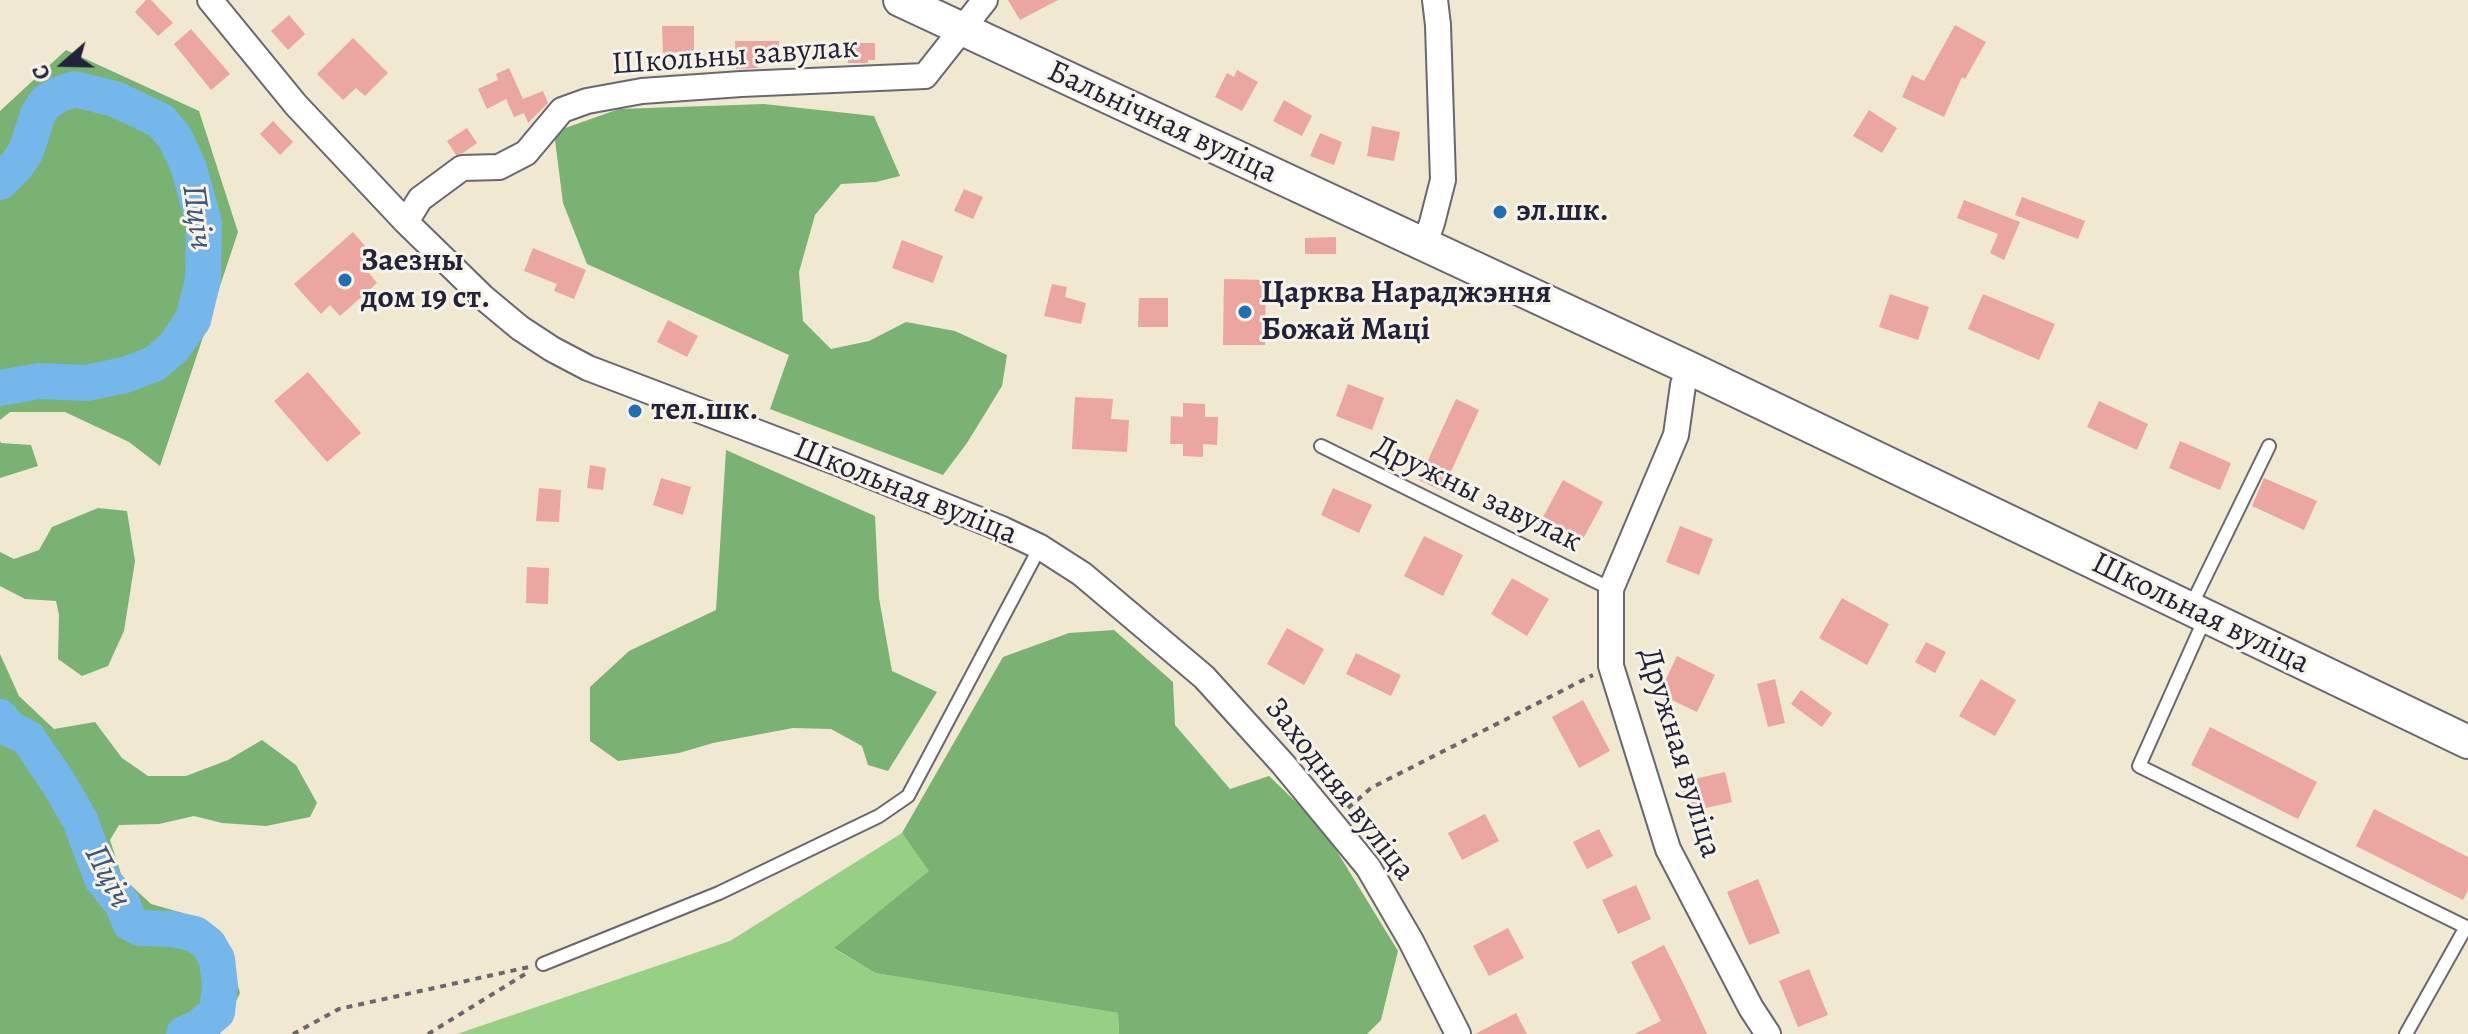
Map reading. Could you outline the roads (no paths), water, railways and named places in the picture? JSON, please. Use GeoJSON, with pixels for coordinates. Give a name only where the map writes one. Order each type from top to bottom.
{"type":"FeatureCollection","features":[{"type":"Feature","properties":{"kind":"street","name":"Школьная вуліца"},"geometry":{"type":"LineString","coordinates":[[210,0],[296,105],[406,222],[484,298],[520,328],[588,368],[838,463],[1040,547],[1082,574],[1200,673]]}},
{"type":"Feature","properties":{"kind":"street","name":"Бальнічная вуліца"},"geometry":{"type":"LineString","coordinates":[[900,0],[1733,389]]}},
{"type":"Feature","properties":{"kind":"street","name":"Школьны завулак"},"geometry":{"type":"LineString","coordinates":[[406,222],[420,199],[462,168],[499,167],[526,153],[562,110],[587,101],[642,91],[925,76],[985,0]]}},
{"type":"Feature","properties":{"kind":"street"},"geometry":{"type":"LineString","coordinates":[[1424,246],[1443,180],[1435,0]]}},
{"type":"Feature","properties":{"kind":"street","name":"Дружная вуліца"},"geometry":{"type":"LineString","coordinates":[[1689,368],[1683,385],[1676,435],[1611,589],[1611,666],[1668,849],[1751,1008],[1768,1034]]}},
{"type":"Feature","properties":{"kind":"street","name":"Школьная вуліца"},"geometry":{"type":"LineString","coordinates":[[1733,389],[2468,742]]}},
{"type":"Feature","properties":{"kind":"street","name":"Заходняя вуліца"},"geometry":{"type":"LineString","coordinates":[[1200,673],[1283,764],[1368,867],[1411,941],[1458,1034]]}},
{"type":"Feature","properties":{"kind":"lane","name":"Дружны завулак"},"geometry":{"type":"LineString","coordinates":[[1321,446],[1611,589]]}},
{"type":"Feature","properties":{"kind":"lane"},"geometry":{"type":"LineString","coordinates":[[2269,446],[2198,612],[2139,766],[2467,927],[2406,1034]]}},
{"type":"Feature","properties":{"kind":"lane"},"geometry":{"type":"LineString","coordinates":[[543,964],[719,893],[879,816],[908,796],[1040,547]]}},
{"type":"Feature","properties":{"kind":"waterway","name":"Пціч"},"geometry":{"type":"LineString","coordinates":[[0,182],[26,151],[38,114],[46,102],[74,89],[115,99],[161,121],[175,138],[189,168],[204,223],[203,279],[193,320],[173,348],[154,364],[125,375],[86,383],[39,381],[0,388]]}},
{"type":"Feature","properties":{"kind":"waterway","name":"Пціч"},"geometry":{"type":"LineString","coordinates":[[0,717],[10,729],[28,738],[58,782],[80,820],[102,879],[122,903],[130,923],[140,928],[172,929],[195,934],[208,944],[217,959],[220,986],[217,1012],[198,1028],[184,1034]]}},
{"type":"Feature","properties":{"kind":"place","name":"эл.шк."},"geometry":{"type":"Point","coordinates":[1500,212]}},
{"type":"Feature","properties":{"kind":"place","name":"Заезны дом 19 ст."},"geometry":{"type":"Point","coordinates":[345,280]}},
{"type":"Feature","properties":{"kind":"place","name":"Царква Нараджэння Божай Маці"},"geometry":{"type":"Point","coordinates":[1245,312]}},
{"type":"Feature","properties":{"kind":"place","name":"тел.шк."},"geometry":{"type":"Point","coordinates":[635,411]}}]}
